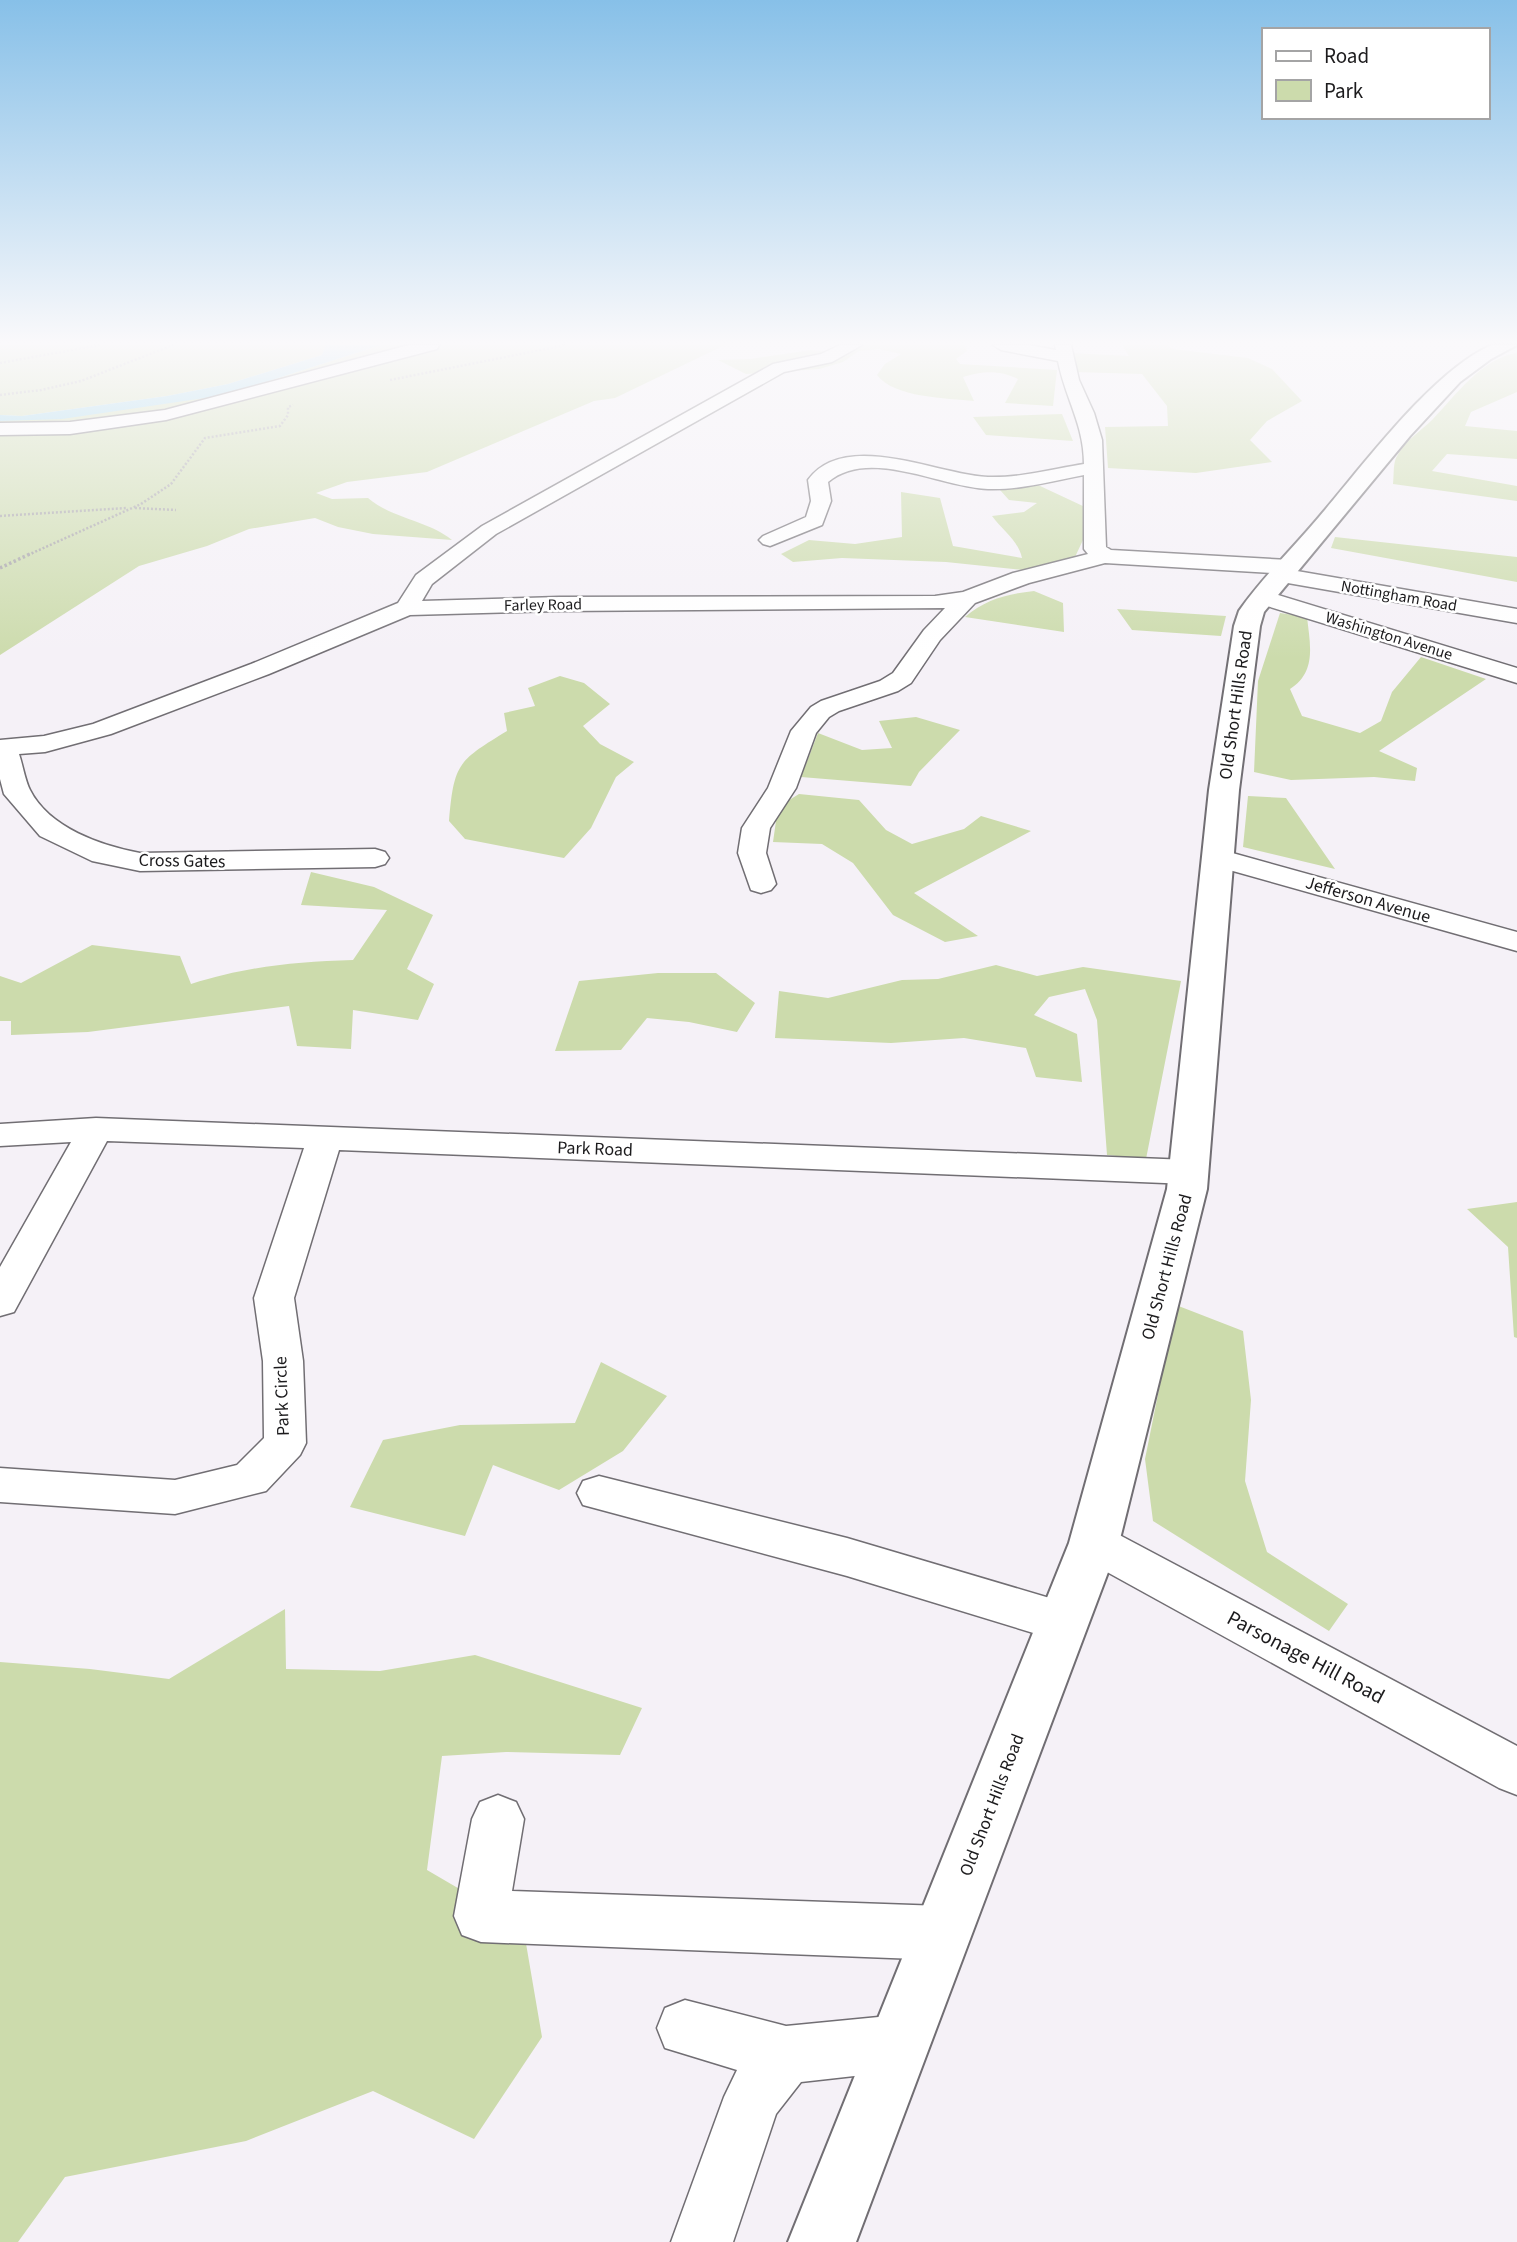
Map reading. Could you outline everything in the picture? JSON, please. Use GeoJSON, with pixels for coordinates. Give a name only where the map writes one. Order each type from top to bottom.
{"type":"FeatureCollection","features":[{"type":"Feature","properties":{"kind":"main road","name":"Old Short Hills Road"},"geometry":{"type":"LineString","coordinates":[[821,2242],[1094,1543],[1188,1189],[1218,858],[1247,626],[1252,611],[1276,581],[1390,450]]}},
{"type":"Feature","properties":{"kind":"street"},"geometry":{"type":"LineString","coordinates":[[406,608],[424,580],[489,530],[633,450]]}},
{"type":"Feature","properties":{"kind":"street"},"geometry":{"type":"LineString","coordinates":[[1093,450],[1095,549],[1105,556]]}},
{"type":"Feature","properties":{"kind":"street"},"geometry":{"type":"LineString","coordinates":[[770,540],[815,522],[821,501],[818,480],[827,472],[848,464],[886,463],[987,484],[1093,468]]}},
{"type":"Feature","properties":{"kind":"street","name":"Farley Road"},"geometry":{"type":"LineString","coordinates":[[2,748],[45,744],[102,729],[260,669],[406,608],[559,604],[900,605],[967,598],[1021,578],[1105,556],[1194,562],[1276,581]]}},
{"type":"Feature","properties":{"kind":"street","name":"Nottingham Road"},"geometry":{"type":"LineString","coordinates":[[1276,581],[1517,616]]}},
{"type":"Feature","properties":{"kind":"street","name":"Washington Avenue"},"geometry":{"type":"LineString","coordinates":[[1276,581],[1517,676]]}},
{"type":"Feature","properties":{"kind":"street"},"geometry":{"type":"LineString","coordinates":[[761,884],[752,853],[756,828],[784,784],[804,731],[820,712],[830,706],[889,686],[902,678],[932,635],[967,598]]}},
{"type":"Feature","properties":{"kind":"street","name":"Cross Gates"},"geometry":{"type":"LineString","coordinates":[[2,748],[18,794],[50,830],[102,855],[141,862],[375,858]]}},
{"type":"Feature","properties":{"kind":"street","name":"Jefferson Avenue"},"geometry":{"type":"LineString","coordinates":[[1218,858],[1517,942]]}},
{"type":"Feature","properties":{"kind":"street"},"geometry":{"type":"LineString","coordinates":[[0,1302],[96,1129]]}},
{"type":"Feature","properties":{"kind":"street","name":"Park Road"},"geometry":{"type":"LineString","coordinates":[[0,1135],[96,1129],[1189,1172]]}},
{"type":"Feature","properties":{"kind":"street","name":"Park Circle"},"geometry":{"type":"LineString","coordinates":[[0,1485],[175,1497],[251,1479],[285,1443],[282,1361],[274,1298],[325,1138]]}},
{"type":"Feature","properties":{"kind":"street"},"geometry":{"type":"LineString","coordinates":[[599,1493],[847,1557],[1063,1622]]}},
{"type":"Feature","properties":{"kind":"street","name":"Parsonage Hill Road"},"geometry":{"type":"LineString","coordinates":[[1094,1543],[1517,1772]]}},
{"type":"Feature","properties":{"kind":"street"},"geometry":{"type":"LineString","coordinates":[[498,1819],[481,1916],[942,1933]]}},
{"type":"Feature","properties":{"kind":"street"},"geometry":{"type":"LineString","coordinates":[[685,2028],[786,2055],[899,2042]]}},
{"type":"Feature","properties":{"kind":"street"},"geometry":{"type":"LineString","coordinates":[[702,2242],[753,2097],[786,2055]]}},
{"type":"Feature","properties":{"kind":"path"},"geometry":{"type":"LineString","coordinates":[[0,568],[132,508],[171,484],[196,450]]}},
{"type":"Feature","properties":{"kind":"path"},"geometry":{"type":"LineString","coordinates":[[0,516],[132,508],[176,510]]}},
{"type":"Feature","properties":{"kind":"green space"},"geometry":{"type":"Polygon","coordinates":[[[0,450],[480,450],[427,472],[347,482],[316,493],[332,499],[368,498],[388,511],[432,528],[452,540],[373,534],[338,527],[315,518],[249,529],[207,546],[139,566],[0,655],[0,450]]]}},
{"type":"Feature","properties":{"kind":"green space"},"geometry":{"type":"Polygon","coordinates":[[[1107,450],[1260,450],[1272,462],[1196,473],[1108,468],[1107,450]]]}},
{"type":"Feature","properties":{"kind":"green space"},"geometry":{"type":"Polygon","coordinates":[[[1401,450],[1517,450],[1517,459],[1447,454],[1432,471],[1517,486],[1517,501],[1393,484],[1394,467],[1401,450]]]}},
{"type":"Feature","properties":{"kind":"green space"},"geometry":{"type":"Polygon","coordinates":[[[1038,485],[1085,507],[1083,540],[1075,557],[1032,571],[946,562],[842,558],[793,562],[781,554],[809,540],[855,544],[902,537],[901,492],[940,498],[953,546],[1022,558],[1014,541],[992,516],[1024,512],[1037,503],[1009,500],[1000,490],[1038,485]]]}},
{"type":"Feature","properties":{"kind":"green space"},"geometry":{"type":"Polygon","coordinates":[[[1335,537],[1517,557],[1517,582],[1331,548],[1335,537]]]}},
{"type":"Feature","properties":{"kind":"green space"},"geometry":{"type":"Polygon","coordinates":[[[1034,591],[1063,603],[1064,632],[965,617],[997,598],[1034,591]]]}},
{"type":"Feature","properties":{"kind":"green space"},"geometry":{"type":"Polygon","coordinates":[[[1117,609],[1226,616],[1221,636],[1132,630],[1117,609]]]}},
{"type":"Feature","properties":{"kind":"green space"},"geometry":{"type":"Polygon","coordinates":[[[1280,613],[1307,617],[1310,647],[1308,666],[1299,682],[1290,689],[1302,716],[1360,733],[1381,721],[1392,692],[1421,657],[1486,679],[1379,751],[1417,768],[1415,781],[1374,777],[1291,780],[1254,772],[1258,681],[1280,613]]]}},
{"type":"Feature","properties":{"kind":"green space"},"geometry":{"type":"Polygon","coordinates":[[[560,676],[584,683],[610,704],[583,726],[600,744],[634,762],[616,777],[591,828],[564,858],[465,839],[449,821],[453,787],[462,765],[468,757],[507,731],[504,713],[535,706],[528,688],[560,676]]]}},
{"type":"Feature","properties":{"kind":"green space"},"geometry":{"type":"Polygon","coordinates":[[[916,717],[960,730],[919,772],[911,786],[801,777],[818,733],[862,750],[892,748],[879,721],[916,717]]]}},
{"type":"Feature","properties":{"kind":"green space"},"geometry":{"type":"Polygon","coordinates":[[[799,794],[859,800],[886,830],[912,844],[964,829],[981,816],[1031,831],[914,893],[978,936],[945,942],[893,915],[853,863],[822,844],[773,842],[778,807],[799,794]]]}},
{"type":"Feature","properties":{"kind":"green space"},"geometry":{"type":"Polygon","coordinates":[[[1248,796],[1286,798],[1335,869],[1243,847],[1248,796]]]}},
{"type":"Feature","properties":{"kind":"green space"},"geometry":{"type":"Polygon","coordinates":[[[311,872],[374,887],[433,915],[407,969],[434,984],[418,1020],[353,1010],[351,1049],[297,1046],[289,1006],[88,1032],[11,1035],[11,1021],[0,1021],[0,976],[21,983],[92,945],[180,956],[191,984],[272,966],[353,960],[387,910],[301,905],[311,872]]]}},
{"type":"Feature","properties":{"kind":"green space"},"geometry":{"type":"Polygon","coordinates":[[[996,965],[1037,976],[1083,967],[1181,981],[1146,1159],[1107,1155],[1097,1020],[1085,989],[1049,997],[1034,1015],[1077,1034],[1082,1082],[1036,1077],[1026,1048],[964,1038],[891,1043],[775,1038],[779,991],[828,998],[902,980],[938,979],[996,965]]]}},
{"type":"Feature","properties":{"kind":"green space"},"geometry":{"type":"Polygon","coordinates":[[[658,973],[716,973],[755,1003],[737,1032],[689,1022],[647,1018],[621,1050],[555,1051],[579,981],[658,973]]]}},
{"type":"Feature","properties":{"kind":"green space"},"geometry":{"type":"Polygon","coordinates":[[[1517,1202],[1517,1338],[1514,1337],[1508,1247],[1467,1209],[1517,1202]]]}},
{"type":"Feature","properties":{"kind":"green space"},"geometry":{"type":"Polygon","coordinates":[[[1176,1305],[1243,1331],[1251,1400],[1245,1481],[1267,1552],[1348,1604],[1329,1631],[1153,1521],[1145,1459],[1176,1305]]]}},
{"type":"Feature","properties":{"kind":"green space"},"geometry":{"type":"Polygon","coordinates":[[[601,1362],[667,1396],[623,1451],[559,1490],[493,1465],[465,1536],[350,1507],[383,1440],[460,1425],[575,1423],[601,1362]]]}},
{"type":"Feature","properties":{"kind":"green space"},"geometry":{"type":"Polygon","coordinates":[[[285,1609],[286,1669],[380,1671],[475,1655],[642,1708],[620,1755],[506,1752],[442,1756],[427,1870],[523,1926],[542,2037],[474,2139],[373,2091],[246,2141],[65,2177],[18,2242],[0,2242],[0,1662],[169,1679],[285,1609]]]}}]}
